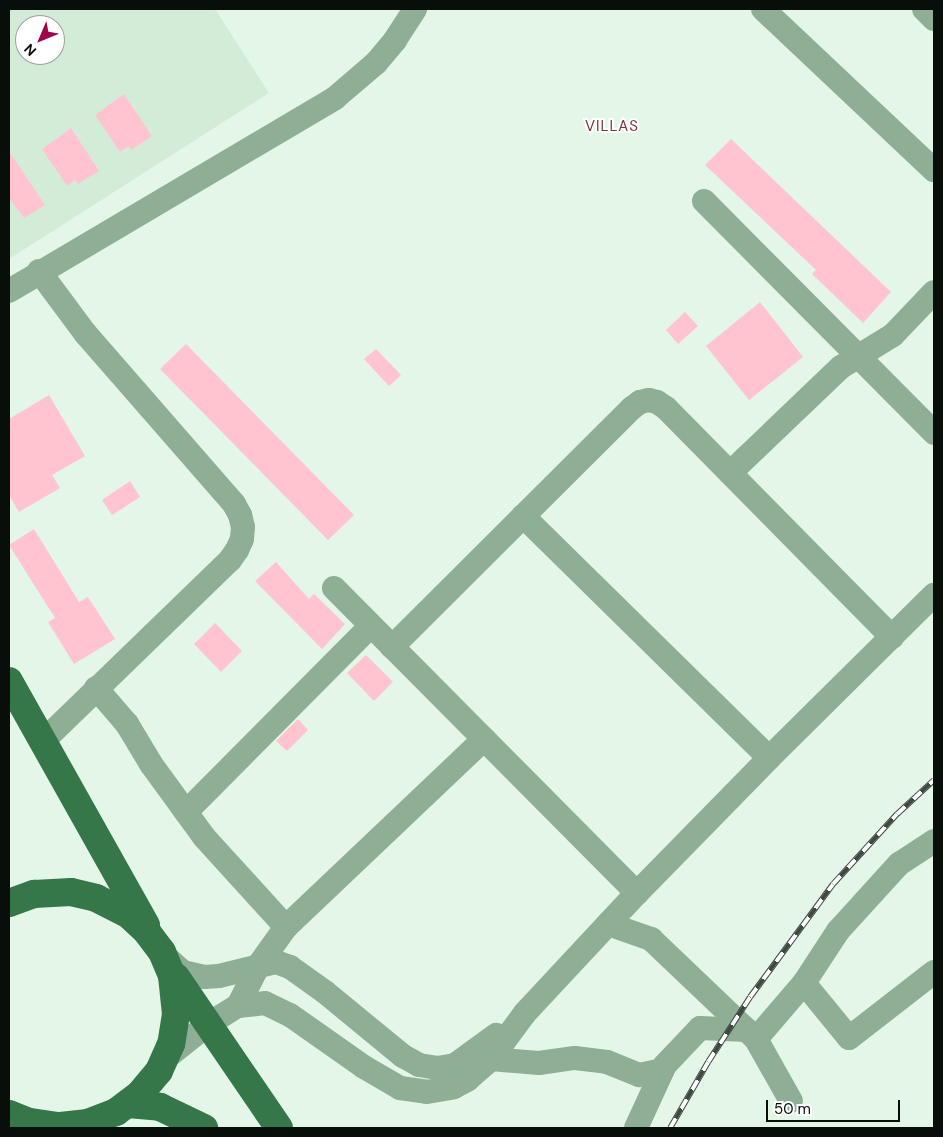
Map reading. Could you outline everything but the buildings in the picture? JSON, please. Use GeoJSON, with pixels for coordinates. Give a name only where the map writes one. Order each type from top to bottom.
{"type":"FeatureCollection","features":[{"type":"Feature","properties":{"kind":"main road"},"geometry":{"type":"LineString","coordinates":[[9,681],[161,953],[207,1025],[279,1128]]}},
{"type":"Feature","properties":{"kind":"main road"},"geometry":{"type":"LineString","coordinates":[[9,903],[46,892],[84,894],[107,902],[129,915],[161,953],[175,989],[176,1014],[171,1044],[166,1058],[150,1083],[128,1104],[102,1118],[73,1127],[44,1125],[15,1119]]}},
{"type":"Feature","properties":{"kind":"main road"},"geometry":{"type":"LineString","coordinates":[[128,1104],[160,1107],[204,1128]]}},
{"type":"Feature","properties":{"kind":"street"},"geometry":{"type":"LineString","coordinates":[[9,291],[39,271],[336,98],[376,63],[395,40],[415,9]]}},
{"type":"Feature","properties":{"kind":"street"},"geometry":{"type":"LineString","coordinates":[[763,9],[934,170]]}},
{"type":"Feature","properties":{"kind":"street"},"geometry":{"type":"LineString","coordinates":[[924,9],[934,19]]}},
{"type":"Feature","properties":{"kind":"street"},"geometry":{"type":"LineString","coordinates":[[704,201],[934,433]]}},
{"type":"Feature","properties":{"kind":"street"},"geometry":{"type":"LineString","coordinates":[[39,271],[98,347],[234,504],[243,526],[242,539],[230,560],[43,740]]}},
{"type":"Feature","properties":{"kind":"street"},"geometry":{"type":"LineString","coordinates":[[730,473],[841,367],[893,335],[934,292]]}},
{"type":"Feature","properties":{"kind":"street"},"geometry":{"type":"LineString","coordinates":[[392,647],[640,402],[658,402],[666,408],[892,637]]}},
{"type":"Feature","properties":{"kind":"street"},"geometry":{"type":"LineString","coordinates":[[523,516],[769,758]]}},
{"type":"Feature","properties":{"kind":"street"},"geometry":{"type":"LineString","coordinates":[[334,588],[637,894]]}},
{"type":"Feature","properties":{"kind":"street"},"geometry":{"type":"LineString","coordinates":[[166,1058],[207,1025],[238,1006],[264,1003],[278,1007],[379,1077],[400,1088],[413,1092],[427,1092],[454,1087],[478,1072],[526,1013],[608,924],[769,758],[934,595]]}},
{"type":"Feature","properties":{"kind":"street"},"geometry":{"type":"LineString","coordinates":[[186,812],[371,626]]}},
{"type":"Feature","properties":{"kind":"street"},"geometry":{"type":"LineString","coordinates":[[96,688],[127,724],[151,764],[204,837],[286,927]]}},
{"type":"Feature","properties":{"kind":"street"},"geometry":{"type":"LineString","coordinates":[[238,1006],[258,966],[286,927],[484,739]]}},
{"type":"Feature","properties":{"kind":"street"},"geometry":{"type":"LineString","coordinates":[[751,1034],[804,983],[838,931],[899,864],[934,841]]}},
{"type":"Feature","properties":{"kind":"street"},"geometry":{"type":"LineString","coordinates":[[608,924],[651,939],[751,1034],[791,1101]]}},
{"type":"Feature","properties":{"kind":"street"},"geometry":{"type":"LineString","coordinates":[[161,953],[183,972],[194,975],[219,976],[276,962],[290,967],[325,992],[403,1056],[428,1067],[455,1065],[526,1013]]}},
{"type":"Feature","properties":{"kind":"street"},"geometry":{"type":"LineString","coordinates":[[804,983],[849,1038],[934,974]]}},
{"type":"Feature","properties":{"kind":"street"},"geometry":{"type":"LineString","coordinates":[[636,1128],[662,1070],[700,1028],[751,1034]]}},
{"type":"Feature","properties":{"kind":"street"},"geometry":{"type":"LineString","coordinates":[[491,1058],[538,1064],[575,1058],[607,1062],[638,1075],[662,1070]]}},
{"type":"Feature","properties":{"kind":"shaded area"},"geometry":{"type":"Polygon","coordinates":[[[9,9],[215,9],[269,93],[9,259],[9,9]]]}},
{"type":"Feature","properties":{"kind":"railway"},"geometry":{"type":"LineString","coordinates":[[670,1128],[708,1062],[750,997],[833,884],[897,814],[934,780]]}},
{"type":"Feature","properties":{"kind":"district","name":"VILLAS"},"geometry":{"type":"Point","coordinates":[612,127]}}]}
